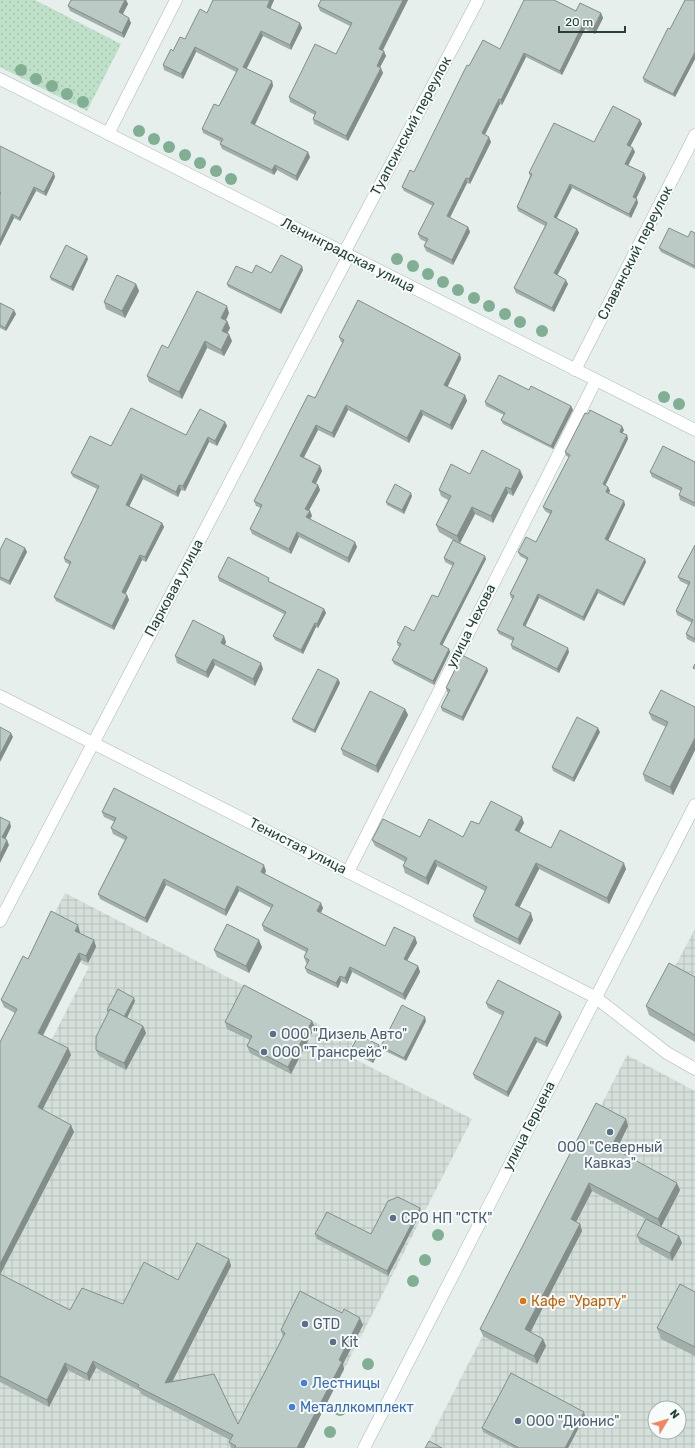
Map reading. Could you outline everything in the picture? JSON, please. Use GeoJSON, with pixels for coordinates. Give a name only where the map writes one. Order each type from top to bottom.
{"type":"FeatureCollection","features":[{"type":"Feature","properties":{"kind":"street"},"geometry":{"type":"LineString","coordinates":[[108,134],[176,0]]}},
{"type":"Feature","properties":{"kind":"street","name":"Туапсинский переулок"},"geometry":{"type":"LineString","coordinates":[[346,254],[478,0]]}},
{"type":"Feature","properties":{"kind":"street","name":"Ленинградская улица"},"geometry":{"type":"LineString","coordinates":[[0,79],[695,430]]}},
{"type":"Feature","properties":{"kind":"street","name":"Славянский переулок"},"geometry":{"type":"LineString","coordinates":[[574,370],[695,136]]}},
{"type":"Feature","properties":{"kind":"street","name":"Парковая улица"},"geometry":{"type":"LineString","coordinates":[[0,921],[346,254]]}},
{"type":"Feature","properties":{"kind":"street","name":"улица Чехова"},"geometry":{"type":"LineString","coordinates":[[348,872],[596,380]]}},
{"type":"Feature","properties":{"kind":"street","name":"Тенистая улица"},"geometry":{"type":"LineString","coordinates":[[0,696],[595,997]]}},
{"type":"Feature","properties":{"kind":"street","name":"улица Герцена"},"geometry":{"type":"LineString","coordinates":[[364,1448],[695,805]]}},
{"type":"Feature","properties":{"kind":"street"},"geometry":{"type":"LineString","coordinates":[[595,997],[667,1053],[695,1069]]}},
{"type":"Feature","properties":{"kind":"shaded area"},"geometry":{"type":"Polygon","coordinates":[[[65,893],[353,1042],[347,1055],[472,1119],[304,1448],[0,1448],[0,1140],[89,967],[40,942],[65,893]]]}},
{"type":"Feature","properties":{"kind":"shaded area"},"geometry":{"type":"Polygon","coordinates":[[[695,929],[695,1042],[649,1015],[695,929]]]}},
{"type":"Feature","properties":{"kind":"shaded area"},"geometry":{"type":"Polygon","coordinates":[[[627,1055],[695,1091],[695,1448],[425,1448],[627,1055]]]}},
{"type":"Feature","properties":{"kind":"green space"},"geometry":{"type":"Polygon","coordinates":[[[0,0],[35,0],[121,44],[87,111],[0,67],[0,0]]]}},
{"type":"Feature","properties":{"kind":"building"},"geometry":{"type":"Polygon","coordinates":[[[71,0],[125,0],[119,12],[129,18],[122,33],[68,6],[71,0]]]}},
{"type":"Feature","properties":{"kind":"building"},"geometry":{"type":"Polygon","coordinates":[[[213,0],[270,0],[267,7],[300,23],[290,45],[261,31],[243,67],[272,81],[251,123],[308,152],[296,176],[275,165],[272,170],[220,144],[223,139],[202,129],[214,104],[219,106],[238,69],[195,47],[181,74],[163,65],[171,49],[173,51],[180,37],[185,39],[200,9],[207,13],[213,0]]]}},
{"type":"Feature","properties":{"kind":"building"},"geometry":{"type":"Polygon","coordinates":[[[321,0],[403,0],[379,49],[384,51],[377,66],[381,68],[346,136],[313,119],[316,112],[289,97],[315,44],[336,54],[352,23],[318,6],[321,0]]]}},
{"type":"Feature","properties":{"kind":"building"},"geometry":{"type":"Polygon","coordinates":[[[524,0],[554,0],[576,11],[580,3],[601,13],[593,29],[583,24],[560,71],[524,53],[501,100],[499,99],[482,133],[489,137],[469,179],[466,178],[447,216],[468,227],[452,260],[424,246],[428,239],[418,234],[434,203],[402,187],[410,170],[414,172],[467,65],[469,66],[483,40],[500,49],[524,0]]]}},
{"type":"Feature","properties":{"kind":"building"},"geometry":{"type":"Polygon","coordinates":[[[685,0],[695,0],[695,52],[673,94],[643,78],[668,28],[670,29],[685,0]]]}},
{"type":"Feature","properties":{"kind":"building"},"geometry":{"type":"Polygon","coordinates":[[[613,106],[640,120],[627,145],[633,148],[625,164],[644,173],[633,197],[637,199],[629,214],[570,184],[554,217],[577,229],[554,273],[566,280],[552,308],[514,288],[547,223],[517,207],[532,174],[529,173],[554,123],[594,142],[613,106]]]}},
{"type":"Feature","properties":{"kind":"building"},"geometry":{"type":"Polygon","coordinates":[[[0,146],[54,173],[44,192],[34,187],[19,218],[12,214],[0,240],[1,193],[0,146]]]}},
{"type":"Feature","properties":{"kind":"building"},"geometry":{"type":"Polygon","coordinates":[[[669,228],[688,237],[691,231],[695,233],[695,266],[659,248],[669,228]]]}},
{"type":"Feature","properties":{"kind":"building"},"geometry":{"type":"Polygon","coordinates":[[[66,245],[87,256],[71,287],[50,277],[66,245]]]}},
{"type":"Feature","properties":{"kind":"building"},"geometry":{"type":"Polygon","coordinates":[[[281,255],[302,266],[280,310],[227,284],[236,266],[252,273],[256,265],[271,273],[281,255]]]}},
{"type":"Feature","properties":{"kind":"building"},"geometry":{"type":"Polygon","coordinates":[[[117,275],[136,284],[122,311],[104,302],[117,275]]]}},
{"type":"Feature","properties":{"kind":"building"},"geometry":{"type":"Polygon","coordinates":[[[197,291],[227,306],[221,318],[227,321],[222,331],[229,334],[221,350],[205,341],[179,392],[147,376],[162,345],[168,348],[197,291]]]}},
{"type":"Feature","properties":{"kind":"building"},"geometry":{"type":"Polygon","coordinates":[[[358,300],[460,354],[444,385],[465,395],[450,425],[421,410],[407,438],[346,405],[332,433],[316,425],[300,456],[320,466],[312,482],[318,485],[305,509],[310,511],[306,517],[355,542],[348,558],[297,532],[289,549],[250,529],[262,505],[254,501],[308,395],[315,398],[344,340],[339,337],[358,300]]]}},
{"type":"Feature","properties":{"kind":"building"},"geometry":{"type":"Polygon","coordinates":[[[0,303],[14,310],[5,328],[0,325],[0,303]]]}},
{"type":"Feature","properties":{"kind":"building"},"geometry":{"type":"Polygon","coordinates":[[[499,375],[529,390],[531,386],[571,406],[551,446],[501,420],[505,413],[485,402],[499,375]]]}},
{"type":"Feature","properties":{"kind":"building"},"geometry":{"type":"Polygon","coordinates":[[[131,408],[186,435],[200,409],[225,422],[215,441],[208,437],[183,486],[179,485],[176,492],[141,474],[126,505],[162,523],[145,557],[140,555],[122,592],[127,595],[112,626],[54,597],[71,562],[64,558],[99,486],[71,473],[90,436],[111,446],[131,408]]]}},
{"type":"Feature","properties":{"kind":"building"},"geometry":{"type":"Polygon","coordinates":[[[590,410],[622,426],[620,432],[627,435],[603,484],[608,487],[606,492],[624,501],[605,539],[645,559],[623,603],[597,589],[583,617],[538,594],[523,625],[568,648],[557,669],[511,645],[514,638],[497,630],[514,596],[510,594],[528,558],[518,552],[526,537],[536,542],[552,511],[543,507],[570,455],[565,452],[585,413],[588,414],[590,410]]]}},
{"type":"Feature","properties":{"kind":"building"},"geometry":{"type":"Polygon","coordinates":[[[663,446],[695,462],[695,503],[679,495],[682,488],[650,472],[663,446]]]}},
{"type":"Feature","properties":{"kind":"building"},"geometry":{"type":"Polygon","coordinates":[[[482,450],[520,470],[511,489],[506,487],[491,516],[472,507],[457,536],[436,525],[451,496],[439,490],[451,464],[470,474],[482,450]]]}},
{"type":"Feature","properties":{"kind":"building"},"geometry":{"type":"Polygon","coordinates":[[[395,484],[411,493],[402,510],[386,502],[395,484]]]}},
{"type":"Feature","properties":{"kind":"building"},"geometry":{"type":"Polygon","coordinates":[[[6,538],[25,548],[9,581],[0,577],[0,550],[6,538]]]}},
{"type":"Feature","properties":{"kind":"building"},"geometry":{"type":"Polygon","coordinates":[[[453,540],[485,556],[440,644],[449,649],[433,681],[392,660],[401,644],[397,642],[405,626],[414,631],[432,595],[438,597],[454,563],[444,558],[453,540]]]}},
{"type":"Feature","properties":{"kind":"building"},"geometry":{"type":"Polygon","coordinates":[[[695,545],[695,639],[686,634],[693,620],[676,611],[690,582],[678,577],[695,545]]]}},
{"type":"Feature","properties":{"kind":"building"},"geometry":{"type":"Polygon","coordinates":[[[228,557],[269,578],[268,581],[324,609],[317,624],[315,623],[301,650],[273,636],[286,612],[218,577],[228,557]]]}},
{"type":"Feature","properties":{"kind":"building"},"geometry":{"type":"Polygon","coordinates":[[[193,620],[224,636],[221,643],[261,663],[253,679],[213,659],[206,672],[175,656],[193,620]]]}},
{"type":"Feature","properties":{"kind":"building"},"geometry":{"type":"Polygon","coordinates":[[[462,655],[487,668],[462,717],[441,707],[450,690],[446,688],[462,655]]]}},
{"type":"Feature","properties":{"kind":"building"},"geometry":{"type":"Polygon","coordinates":[[[318,669],[338,679],[314,730],[292,719],[318,669]]]}},
{"type":"Feature","properties":{"kind":"building"},"geometry":{"type":"Polygon","coordinates":[[[661,690],[695,707],[695,738],[670,787],[643,774],[668,722],[649,713],[661,690]]]}},
{"type":"Feature","properties":{"kind":"building"},"geometry":{"type":"Polygon","coordinates":[[[370,691],[405,709],[376,766],[341,749],[370,691]]]}},
{"type":"Feature","properties":{"kind":"building"},"geometry":{"type":"Polygon","coordinates":[[[577,717],[598,728],[573,778],[552,767],[577,717]]]}},
{"type":"Feature","properties":{"kind":"building"},"geometry":{"type":"Polygon","coordinates":[[[0,727],[11,733],[0,754],[0,727]]]}},
{"type":"Feature","properties":{"kind":"building"},"geometry":{"type":"Polygon","coordinates":[[[114,788],[264,865],[261,872],[321,903],[317,911],[385,946],[394,927],[415,937],[404,959],[418,966],[403,994],[350,967],[345,978],[340,976],[336,983],[305,968],[309,960],[304,957],[308,949],[262,925],[273,905],[237,886],[225,910],[164,879],[145,918],[98,894],[127,837],[111,828],[116,818],[102,812],[114,788]]]}},
{"type":"Feature","properties":{"kind":"building"},"geometry":{"type":"Polygon","coordinates":[[[491,801],[522,817],[515,830],[551,848],[560,830],[624,863],[607,898],[536,863],[515,905],[531,913],[518,939],[473,916],[487,887],[435,860],[426,878],[403,866],[407,858],[372,840],[383,819],[420,837],[429,819],[463,837],[471,821],[479,824],[491,801]]]}},
{"type":"Feature","properties":{"kind":"building"},"geometry":{"type":"Polygon","coordinates":[[[0,817],[10,822],[2,837],[7,840],[0,855],[0,817]]]}},
{"type":"Feature","properties":{"kind":"building"},"geometry":{"type":"Polygon","coordinates":[[[51,911],[78,925],[75,931],[94,940],[86,956],[79,953],[38,1033],[68,1048],[38,1107],[71,1125],[0,1264],[0,1042],[17,1009],[1,1000],[23,956],[28,959],[51,911]]]}},
{"type":"Feature","properties":{"kind":"building"},"geometry":{"type":"Polygon","coordinates":[[[227,924],[259,940],[246,966],[214,950],[227,924]]]}},
{"type":"Feature","properties":{"kind":"building"},"geometry":{"type":"Polygon","coordinates":[[[669,963],[695,977],[695,1035],[646,1006],[669,963]]]}},
{"type":"Feature","properties":{"kind":"building"},"geometry":{"type":"Polygon","coordinates":[[[498,980],[560,1012],[545,1042],[535,1037],[507,1092],[473,1074],[504,1012],[486,1003],[498,980]]]}},
{"type":"Feature","properties":{"kind":"building"},"geometry":{"type":"Polygon","coordinates":[[[244,985],[312,1021],[288,1067],[247,1046],[252,1036],[225,1022],[244,985]]]}},
{"type":"Feature","properties":{"kind":"building"},"geometry":{"type":"Polygon","coordinates":[[[118,989],[134,998],[124,1017],[110,1009],[109,1011],[107,1010],[118,989]]]}},
{"type":"Feature","properties":{"kind":"building"},"geometry":{"type":"Polygon","coordinates":[[[402,1005],[425,1017],[404,1058],[381,1046],[402,1005]]]}},
{"type":"Feature","properties":{"kind":"building"},"geometry":{"type":"Polygon","coordinates":[[[110,1009],[143,1026],[124,1063],[96,1050],[96,1037],[110,1009]]]}},
{"type":"Feature","properties":{"kind":"building"},"geometry":{"type":"Polygon","coordinates":[[[359,1035],[379,1045],[371,1060],[351,1049],[359,1035]]]}},
{"type":"Feature","properties":{"kind":"building"},"geometry":{"type":"Polygon","coordinates":[[[596,1103],[626,1119],[611,1147],[677,1183],[658,1219],[589,1183],[571,1219],[580,1224],[525,1329],[543,1339],[534,1356],[480,1329],[596,1103]]]}},
{"type":"Feature","properties":{"kind":"building"},"geometry":{"type":"Polygon","coordinates":[[[398,1197],[420,1208],[387,1271],[315,1234],[327,1212],[371,1234],[388,1201],[398,1197]]]}},
{"type":"Feature","properties":{"kind":"building"},"geometry":{"type":"Polygon","coordinates":[[[646,1219],[679,1236],[670,1253],[637,1236],[646,1219]]]}},
{"type":"Feature","properties":{"kind":"building"},"geometry":{"type":"Polygon","coordinates":[[[197,1243],[229,1259],[165,1383],[214,1374],[238,1424],[285,1333],[281,1330],[300,1291],[342,1313],[344,1309],[360,1318],[339,1360],[342,1362],[297,1448],[234,1448],[236,1446],[229,1442],[233,1435],[138,1387],[139,1385],[93,1361],[87,1374],[65,1363],[47,1400],[0,1376],[0,1274],[70,1310],[82,1288],[123,1304],[144,1262],[178,1280],[197,1243]]]}},
{"type":"Feature","properties":{"kind":"building"},"geometry":{"type":"Polygon","coordinates":[[[680,1284],[695,1292],[695,1347],[657,1328],[680,1284]]]}},
{"type":"Feature","properties":{"kind":"building"},"geometry":{"type":"Polygon","coordinates":[[[511,1373],[584,1412],[565,1448],[519,1448],[482,1428],[511,1373]]]}},
{"type":"Feature","properties":{"kind":"building"},"geometry":{"type":"Polygon","coordinates":[[[429,1441],[442,1448],[425,1448],[429,1441]]]}},
{"type":"Feature","properties":{"kind":"place","name":"ООО \"Дизель Авто\""},"geometry":{"type":"Point","coordinates":[273,1034]}},
{"type":"Feature","properties":{"kind":"place","name":"ООО \"Трансрейс\""},"geometry":{"type":"Point","coordinates":[264,1052]}},
{"type":"Feature","properties":{"kind":"place","name":"ООО \"Северный Кавказ\""},"geometry":{"type":"Point","coordinates":[610,1132]}},
{"type":"Feature","properties":{"kind":"place","name":"СРО НП \"СТК\""},"geometry":{"type":"Point","coordinates":[393,1218]}},
{"type":"Feature","properties":{"kind":"place","name":"Кафе \"Урарту\""},"geometry":{"type":"Point","coordinates":[523,1301]}},
{"type":"Feature","properties":{"kind":"place","name":"GTD"},"geometry":{"type":"Point","coordinates":[305,1324]}},
{"type":"Feature","properties":{"kind":"place","name":"Kit"},"geometry":{"type":"Point","coordinates":[333,1342]}},
{"type":"Feature","properties":{"kind":"place","name":"Лестницы"},"geometry":{"type":"Point","coordinates":[304,1383]}},
{"type":"Feature","properties":{"kind":"place","name":"Металлкомплект"},"geometry":{"type":"Point","coordinates":[292,1407]}},
{"type":"Feature","properties":{"kind":"place","name":"ООО \"Дионис\""},"geometry":{"type":"Point","coordinates":[518,1421]}}]}
